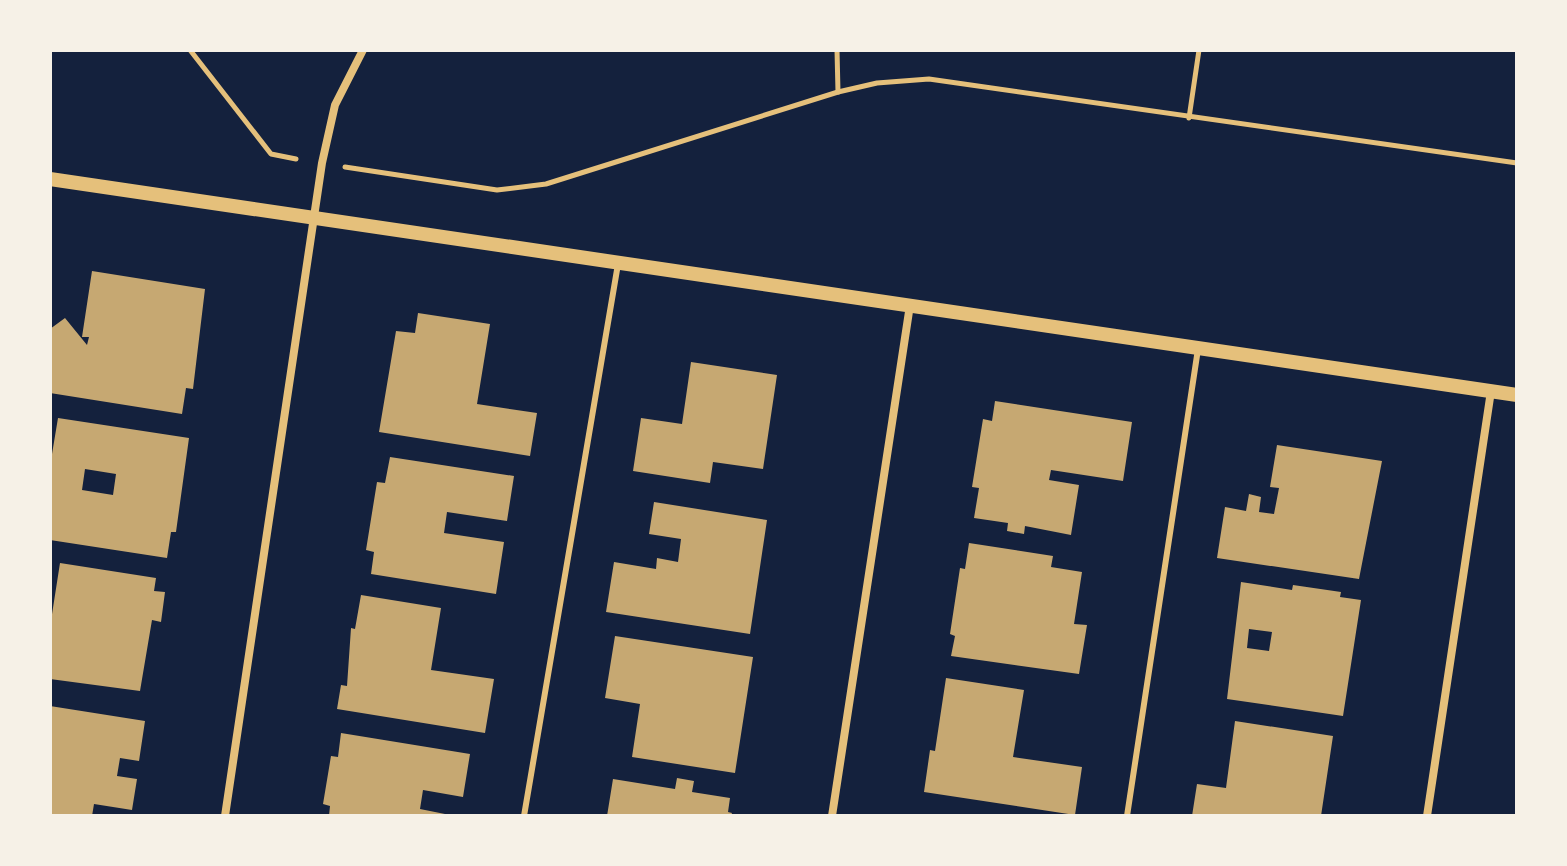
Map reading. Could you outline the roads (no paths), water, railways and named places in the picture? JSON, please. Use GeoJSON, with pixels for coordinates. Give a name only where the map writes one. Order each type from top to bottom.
{"type":"FeatureCollection","features":[{"type":"Feature","properties":{"kind":"street"},"geometry":{"type":"LineString","coordinates":[[225,816],[322,163],[335,105],[363,50]]}},
{"type":"Feature","properties":{"kind":"street"},"geometry":{"type":"LineString","coordinates":[[50,179],[1517,395]]}},
{"type":"Feature","properties":{"kind":"street"},"geometry":{"type":"LineString","coordinates":[[832,816],[910,305]]}},
{"type":"Feature","properties":{"kind":"street"},"geometry":{"type":"LineString","coordinates":[[1427,816],[1491,391]]}},
{"type":"Feature","properties":{"kind":"lane"},"geometry":{"type":"LineString","coordinates":[[524,816],[618,264]]}},
{"type":"Feature","properties":{"kind":"lane"},"geometry":{"type":"LineString","coordinates":[[1127,816],[1198,348]]}}]}
